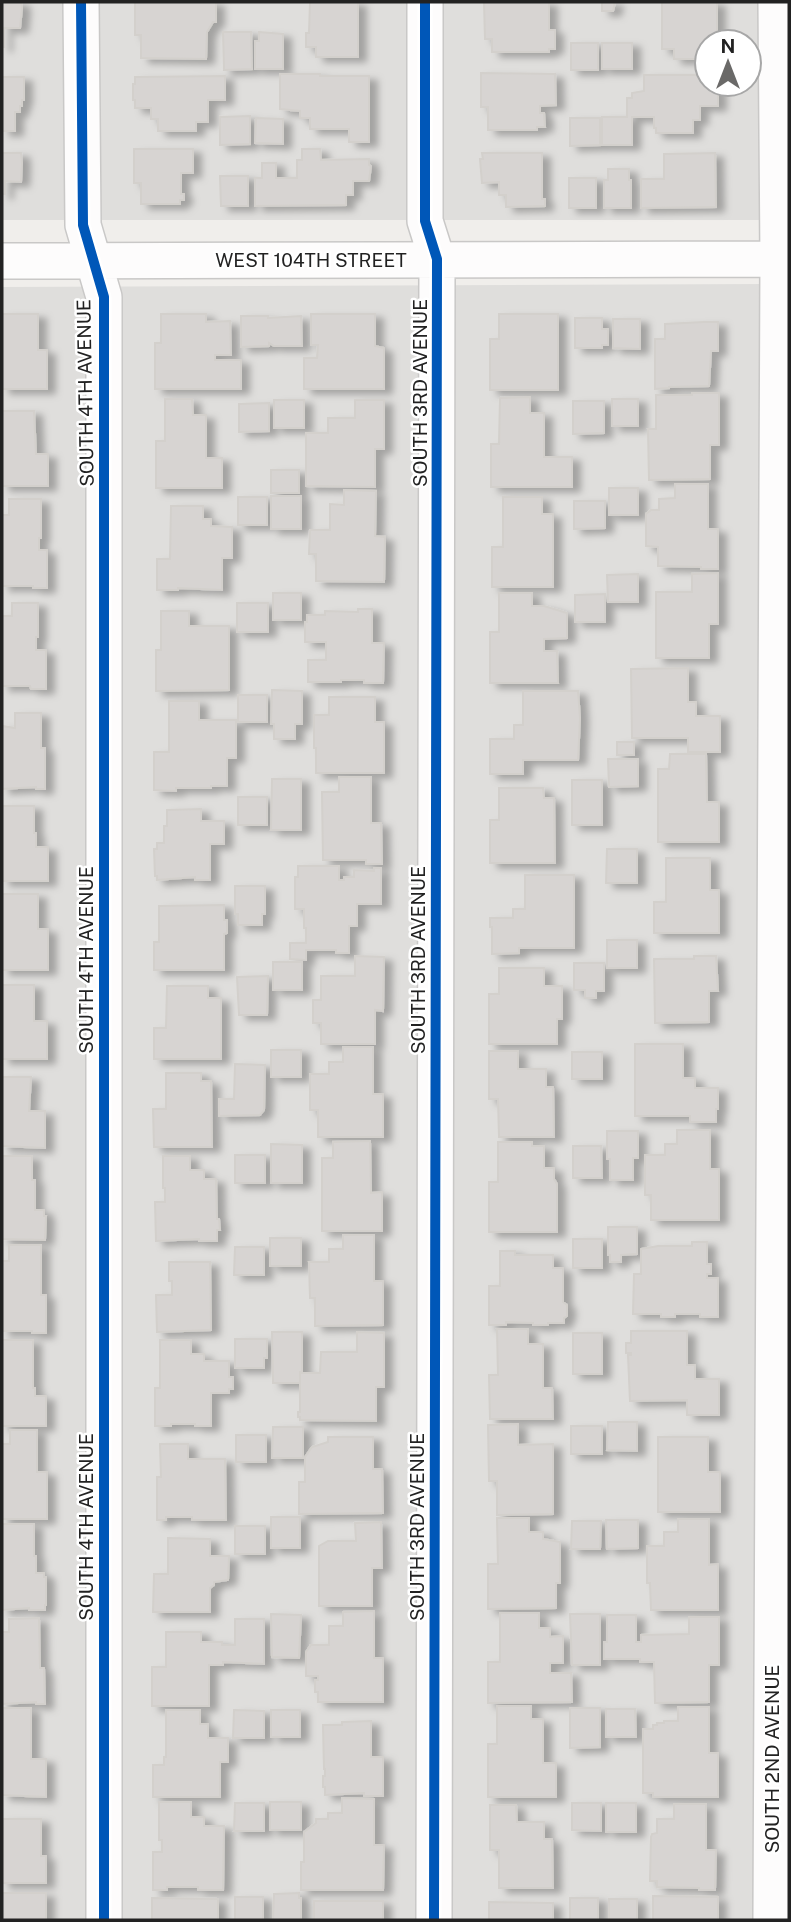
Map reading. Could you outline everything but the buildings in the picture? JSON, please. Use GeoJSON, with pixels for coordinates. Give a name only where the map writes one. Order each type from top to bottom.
{"type":"FeatureCollection","features":[{"type":"Feature","properties":{"kind":"street","name":"SOUTH 4TH AVENUE"},"geometry":{"type":"LineString","coordinates":[[81,2],[83,225],[104,297],[104,1920]]}},
{"type":"Feature","properties":{"kind":"street","name":"SOUTH 3RD AVENUE"},"geometry":{"type":"LineString","coordinates":[[425,2],[425,221],[437,259],[434,1920]]}},
{"type":"Feature","properties":{"kind":"street","name":"SOUTH 2ND AVENUE"},"geometry":{"type":"LineString","coordinates":[[771,1920],[783,259],[776,2]]}},
{"type":"Feature","properties":{"kind":"street","name":"WEST 104TH STREET"},"geometry":{"type":"LineString","coordinates":[[2,261],[783,259]]}},
{"type":"Feature","properties":{"kind":"shaded area"},"geometry":{"type":"Polygon","coordinates":[[[2,2],[789,2],[789,220],[2,220],[2,2]]]}},
{"type":"Feature","properties":{"kind":"shaded area"},"geometry":{"type":"Polygon","coordinates":[[[789,284],[789,1920],[2,1920],[2,287],[789,284]]]}},
{"type":"Feature","properties":{"kind":"cycle path"},"geometry":{"type":"LineString","coordinates":[[81,2],[83,225],[104,297],[104,1920]]}},
{"type":"Feature","properties":{"kind":"cycle path"},"geometry":{"type":"LineString","coordinates":[[425,2],[425,221],[437,259],[434,1920]]}}]}
